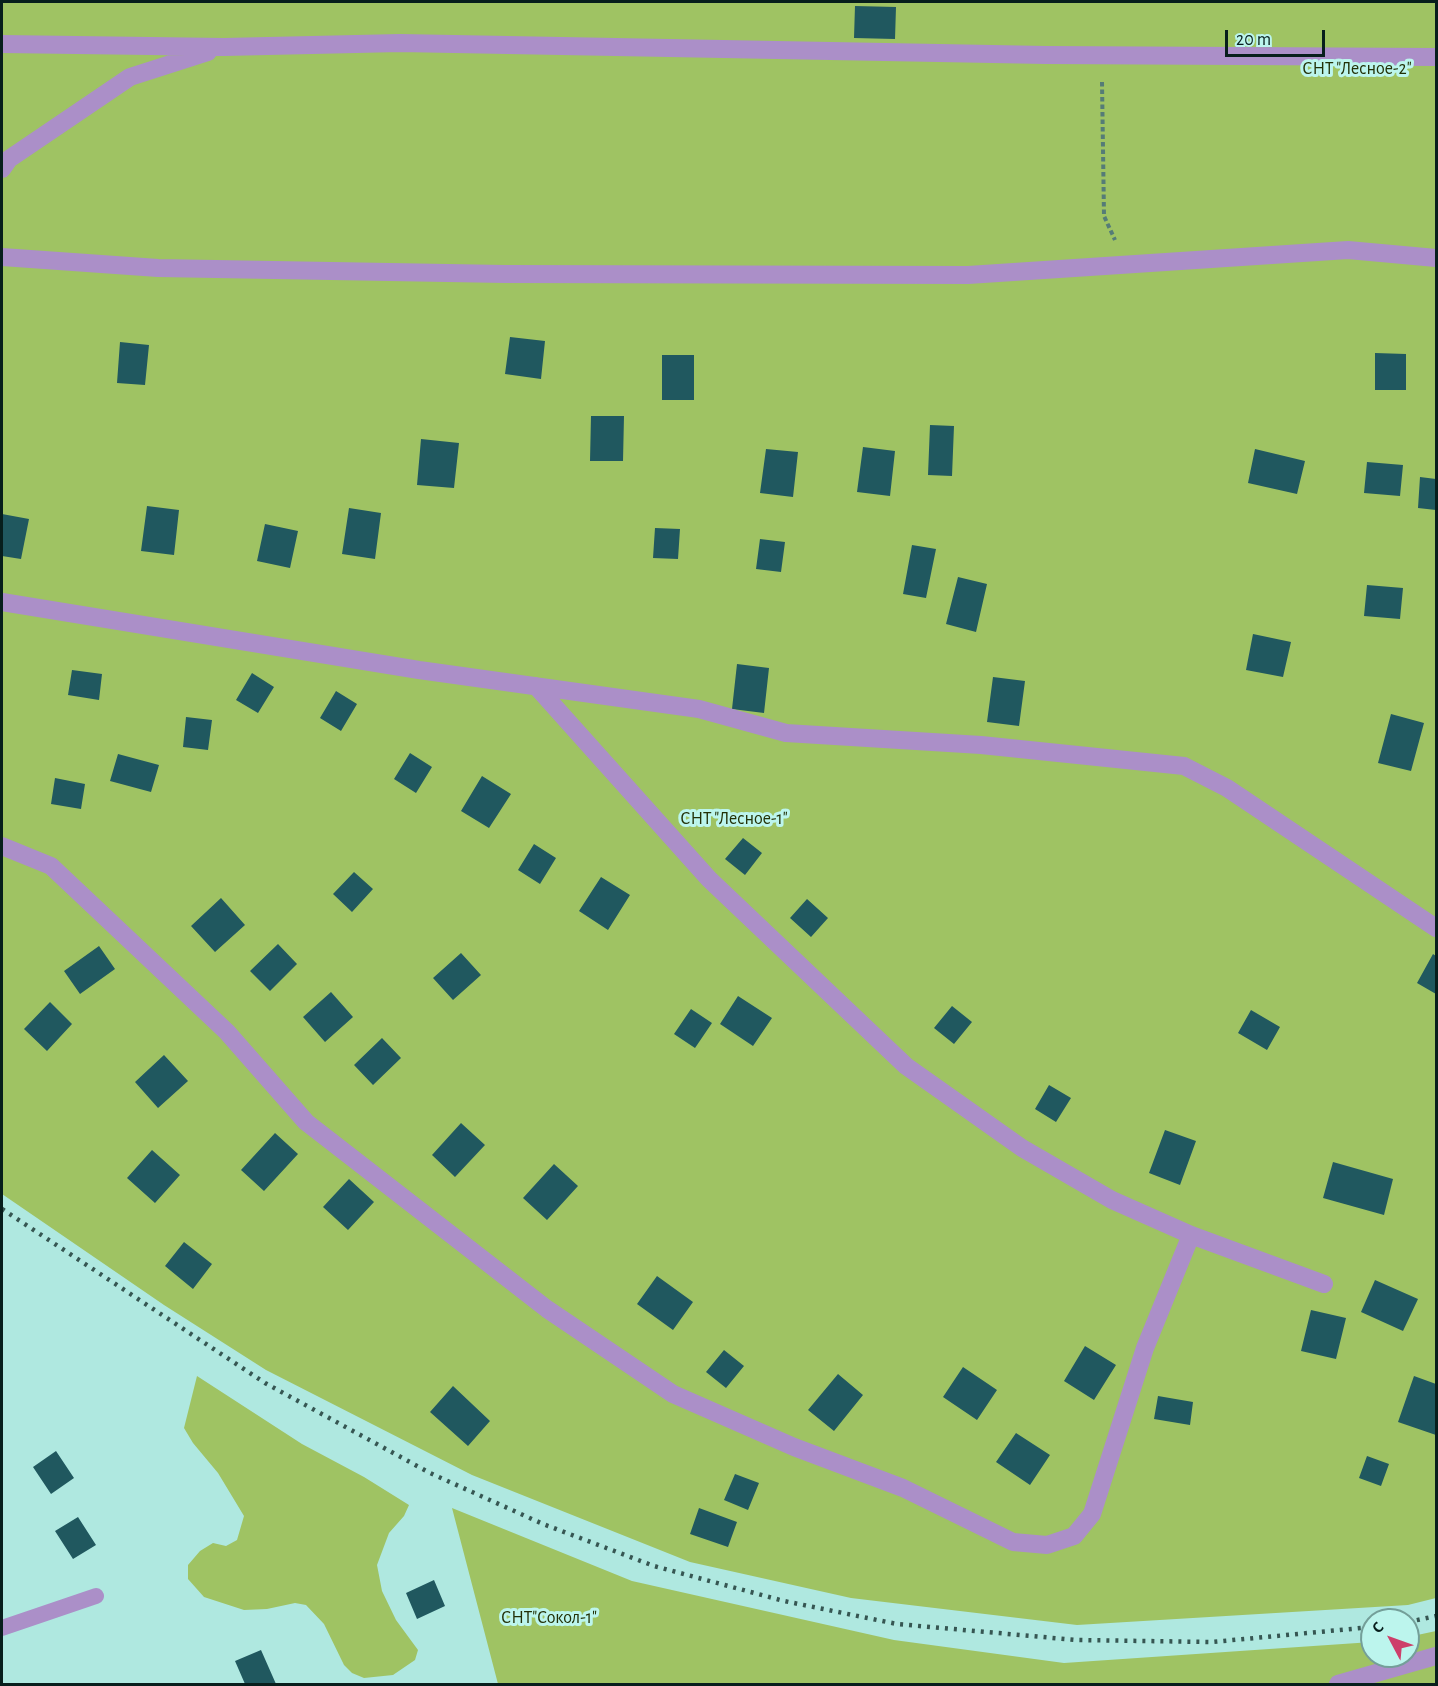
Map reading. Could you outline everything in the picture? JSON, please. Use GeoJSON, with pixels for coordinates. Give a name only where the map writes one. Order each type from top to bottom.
{"type":"FeatureCollection","features":[{"type":"Feature","properties":{"kind":"street"},"geometry":{"type":"LineString","coordinates":[[2,44],[224,47],[400,43],[1105,55],[1437,57]]}},
{"type":"Feature","properties":{"kind":"street"},"geometry":{"type":"LineString","coordinates":[[2,169],[9,159],[130,76],[224,47]]}},
{"type":"Feature","properties":{"kind":"street"},"geometry":{"type":"LineString","coordinates":[[2,257],[158,268],[517,274],[968,275],[1348,250],[1437,258]]}},
{"type":"Feature","properties":{"kind":"street"},"geometry":{"type":"LineString","coordinates":[[2,602],[536,686],[699,709],[786,733],[981,745],[1184,766],[1227,788],[1437,928]]}},
{"type":"Feature","properties":{"kind":"street"},"geometry":{"type":"LineString","coordinates":[[536,686],[709,879],[906,1066],[1022,1148],[1112,1200],[1191,1235],[1324,1284]]}},
{"type":"Feature","properties":{"kind":"street"},"geometry":{"type":"LineString","coordinates":[[2,846],[51,866],[227,1032],[306,1122],[547,1309],[673,1394],[794,1447],[903,1488],[1013,1542],[1047,1545],[1074,1536],[1092,1514],[1145,1348],[1191,1235]]}},
{"type":"Feature","properties":{"kind":"street"},"geometry":{"type":"LineString","coordinates":[[1338,1684],[1437,1656]]}},
{"type":"Feature","properties":{"kind":"lane"},"geometry":{"type":"LineString","coordinates":[[2,1628],[96,1596]]}},
{"type":"Feature","properties":{"kind":"path"},"geometry":{"type":"LineString","coordinates":[[1105,55],[1101,94],[1104,216],[1127,265]]}},
{"type":"Feature","properties":{"kind":"green space","name":"СНТ \"Лесное-1\""},"geometry":{"type":"Polygon","coordinates":[[[2,2],[1436,2],[1436,1598],[1408,1605],[1077,1625],[851,1598],[690,1562],[472,1475],[266,1370],[164,1305],[2,1194],[2,2]]]}},
{"type":"Feature","properties":{"kind":"green space"},"geometry":{"type":"Polygon","coordinates":[[[197,1376],[302,1444],[364,1477],[409,1505],[404,1516],[389,1533],[377,1565],[382,1591],[396,1620],[418,1650],[415,1660],[393,1675],[364,1678],[352,1673],[344,1665],[324,1624],[306,1605],[295,1603],[267,1609],[244,1610],[204,1597],[188,1579],[188,1565],[200,1551],[213,1543],[226,1546],[237,1540],[244,1516],[218,1473],[193,1443],[184,1428],[197,1376]]]}},
{"type":"Feature","properties":{"kind":"green space","name":"СНТ\"Сокол-1\""},"geometry":{"type":"Polygon","coordinates":[[[452,1508],[632,1581],[894,1640],[1064,1663],[1360,1643],[1360,1668],[1420,1668],[1420,1634],[1436,1631],[1436,1684],[498,1684],[452,1508]]]}},
{"type":"Feature","properties":{"kind":"building"},"geometry":{"type":"Polygon","coordinates":[[[855,6],[896,7],[895,39],[854,38],[855,6]]]}},
{"type":"Feature","properties":{"kind":"building"},"geometry":{"type":"Polygon","coordinates":[[[510,337],[545,341],[541,379],[505,374],[510,337]]]}},
{"type":"Feature","properties":{"kind":"building"},"geometry":{"type":"Polygon","coordinates":[[[120,342],[149,345],[145,385],[117,383],[120,342]]]}},
{"type":"Feature","properties":{"kind":"building"},"geometry":{"type":"Polygon","coordinates":[[[1375,353],[1406,354],[1406,390],[1375,390],[1375,353]]]}},
{"type":"Feature","properties":{"kind":"building"},"geometry":{"type":"Polygon","coordinates":[[[662,355],[694,355],[694,400],[662,400],[662,355]]]}},
{"type":"Feature","properties":{"kind":"building"},"geometry":{"type":"Polygon","coordinates":[[[591,416],[624,416],[623,461],[590,461],[591,416]]]}},
{"type":"Feature","properties":{"kind":"building"},"geometry":{"type":"Polygon","coordinates":[[[930,425],[954,426],[952,476],[928,475],[930,425]]]}},
{"type":"Feature","properties":{"kind":"building"},"geometry":{"type":"Polygon","coordinates":[[[421,439],[459,443],[454,488],[417,485],[421,439]]]}},
{"type":"Feature","properties":{"kind":"building"},"geometry":{"type":"Polygon","coordinates":[[[863,447],[895,451],[890,496],[857,492],[863,447]]]}},
{"type":"Feature","properties":{"kind":"building"},"geometry":{"type":"Polygon","coordinates":[[[766,449],[798,452],[793,497],[760,493],[766,449]]]}},
{"type":"Feature","properties":{"kind":"building"},"geometry":{"type":"Polygon","coordinates":[[[1255,449],[1305,461],[1297,494],[1248,483],[1255,449]]]}},
{"type":"Feature","properties":{"kind":"building"},"geometry":{"type":"Polygon","coordinates":[[[1367,462],[1403,465],[1400,496],[1364,493],[1367,462]]]}},
{"type":"Feature","properties":{"kind":"building"},"geometry":{"type":"Polygon","coordinates":[[[1420,477],[1436,479],[1436,510],[1418,508],[1420,477]]]}},
{"type":"Feature","properties":{"kind":"building"},"geometry":{"type":"Polygon","coordinates":[[[147,506],[179,510],[174,555],[141,551],[147,506]]]}},
{"type":"Feature","properties":{"kind":"building"},"geometry":{"type":"Polygon","coordinates":[[[349,508],[381,513],[375,559],[342,554],[349,508]]]}},
{"type":"Feature","properties":{"kind":"building"},"geometry":{"type":"Polygon","coordinates":[[[2,514],[29,519],[21,559],[2,556],[2,514]]]}},
{"type":"Feature","properties":{"kind":"building"},"geometry":{"type":"Polygon","coordinates":[[[265,524],[298,531],[290,568],[257,561],[265,524]]]}},
{"type":"Feature","properties":{"kind":"building"},"geometry":{"type":"Polygon","coordinates":[[[655,528],[680,529],[678,559],[653,558],[655,528]]]}},
{"type":"Feature","properties":{"kind":"building"},"geometry":{"type":"Polygon","coordinates":[[[760,539],[785,542],[781,572],[756,569],[760,539]]]}},
{"type":"Feature","properties":{"kind":"building"},"geometry":{"type":"Polygon","coordinates":[[[912,545],[936,549],[926,598],[903,594],[912,545]]]}},
{"type":"Feature","properties":{"kind":"building"},"geometry":{"type":"Polygon","coordinates":[[[958,577],[987,584],[976,632],[946,624],[958,577]]]}},
{"type":"Feature","properties":{"kind":"building"},"geometry":{"type":"Polygon","coordinates":[[[1367,585],[1403,588],[1400,619],[1364,616],[1367,585]]]}},
{"type":"Feature","properties":{"kind":"building"},"geometry":{"type":"Polygon","coordinates":[[[1253,634],[1291,642],[1283,677],[1246,670],[1253,634]]]}},
{"type":"Feature","properties":{"kind":"building"},"geometry":{"type":"Polygon","coordinates":[[[737,664],[769,668],[764,713],[732,709],[737,664]]]}},
{"type":"Feature","properties":{"kind":"building"},"geometry":{"type":"Polygon","coordinates":[[[72,670],[102,674],[99,700],[68,695],[72,670]]]}},
{"type":"Feature","properties":{"kind":"building"},"geometry":{"type":"Polygon","coordinates":[[[252,673],[274,687],[258,713],[236,700],[252,673]]]}},
{"type":"Feature","properties":{"kind":"building"},"geometry":{"type":"Polygon","coordinates":[[[993,677],[1025,681],[1019,726],[987,722],[993,677]]]}},
{"type":"Feature","properties":{"kind":"building"},"geometry":{"type":"Polygon","coordinates":[[[336,691],[357,704],[341,731],[320,718],[336,691]]]}},
{"type":"Feature","properties":{"kind":"building"},"geometry":{"type":"Polygon","coordinates":[[[1391,714],[1424,723],[1411,771],[1378,763],[1391,714]]]}},
{"type":"Feature","properties":{"kind":"building"},"geometry":{"type":"Polygon","coordinates":[[[186,717],[212,720],[208,750],[183,747],[186,717]]]}},
{"type":"Feature","properties":{"kind":"building"},"geometry":{"type":"Polygon","coordinates":[[[410,753],[432,767],[416,793],[394,779],[410,753]]]}},
{"type":"Feature","properties":{"kind":"building"},"geometry":{"type":"Polygon","coordinates":[[[118,754],[159,765],[151,792],[110,781],[118,754]]]}},
{"type":"Feature","properties":{"kind":"building"},"geometry":{"type":"Polygon","coordinates":[[[482,776],[511,794],[489,828],[461,811],[482,776]]]}},
{"type":"Feature","properties":{"kind":"building"},"geometry":{"type":"Polygon","coordinates":[[[55,778],[85,784],[81,809],[51,804],[55,778]]]}},
{"type":"Feature","properties":{"kind":"building"},"geometry":{"type":"Polygon","coordinates":[[[743,838],[762,853],[745,875],[725,859],[743,838]]]}},
{"type":"Feature","properties":{"kind":"building"},"geometry":{"type":"Polygon","coordinates":[[[534,844],[556,858],[540,884],[518,870],[534,844]]]}},
{"type":"Feature","properties":{"kind":"building"},"geometry":{"type":"Polygon","coordinates":[[[354,872],[373,889],[352,912],[333,894],[354,872]]]}},
{"type":"Feature","properties":{"kind":"building"},"geometry":{"type":"Polygon","coordinates":[[[601,877],[630,895],[608,930],[579,911],[601,877]]]}},
{"type":"Feature","properties":{"kind":"building"},"geometry":{"type":"Polygon","coordinates":[[[221,898],[245,925],[215,952],[191,926],[221,898]]]}},
{"type":"Feature","properties":{"kind":"building"},"geometry":{"type":"Polygon","coordinates":[[[807,899],[828,918],[811,937],[790,918],[807,899]]]}},
{"type":"Feature","properties":{"kind":"building"},"geometry":{"type":"Polygon","coordinates":[[[278,944],[297,964],[270,991],[250,971],[278,944]]]}},
{"type":"Feature","properties":{"kind":"building"},"geometry":{"type":"Polygon","coordinates":[[[99,946],[115,969],[80,994],[64,971],[99,946]]]}},
{"type":"Feature","properties":{"kind":"building"},"geometry":{"type":"Polygon","coordinates":[[[461,953],[481,975],[453,1000],[433,978],[461,953]]]}},
{"type":"Feature","properties":{"kind":"building"},"geometry":{"type":"Polygon","coordinates":[[[1433,954],[1436,956],[1436,994],[1417,983],[1433,954]]]}},
{"type":"Feature","properties":{"kind":"building"},"geometry":{"type":"Polygon","coordinates":[[[331,992],[353,1017],[325,1042],[303,1017],[331,992]]]}},
{"type":"Feature","properties":{"kind":"building"},"geometry":{"type":"Polygon","coordinates":[[[738,996],[772,1018],[753,1046],[720,1024],[738,996]]]}},
{"type":"Feature","properties":{"kind":"building"},"geometry":{"type":"Polygon","coordinates":[[[50,1002],[72,1024],[47,1051],[24,1029],[50,1002]]]}},
{"type":"Feature","properties":{"kind":"building"},"geometry":{"type":"Polygon","coordinates":[[[952,1006],[972,1022],[954,1044],[934,1028],[952,1006]]]}},
{"type":"Feature","properties":{"kind":"building"},"geometry":{"type":"Polygon","coordinates":[[[691,1009],[712,1023],[695,1048],[674,1034],[691,1009]]]}},
{"type":"Feature","properties":{"kind":"building"},"geometry":{"type":"Polygon","coordinates":[[[1251,1010],[1280,1027],[1267,1050],[1238,1033],[1251,1010]]]}},
{"type":"Feature","properties":{"kind":"building"},"geometry":{"type":"Polygon","coordinates":[[[382,1038],[401,1058],[373,1085],[354,1065],[382,1038]]]}},
{"type":"Feature","properties":{"kind":"building"},"geometry":{"type":"Polygon","coordinates":[[[164,1055],[188,1081],[158,1108],[135,1082],[164,1055]]]}},
{"type":"Feature","properties":{"kind":"building"},"geometry":{"type":"Polygon","coordinates":[[[1049,1085],[1071,1098],[1056,1122],[1035,1109],[1049,1085]]]}},
{"type":"Feature","properties":{"kind":"building"},"geometry":{"type":"Polygon","coordinates":[[[461,1123],[485,1145],[455,1177],[432,1155],[461,1123]]]}},
{"type":"Feature","properties":{"kind":"building"},"geometry":{"type":"Polygon","coordinates":[[[1165,1130],[1196,1141],[1180,1185],[1149,1173],[1165,1130]]]}},
{"type":"Feature","properties":{"kind":"building"},"geometry":{"type":"Polygon","coordinates":[[[275,1133],[298,1154],[264,1191],[241,1170],[275,1133]]]}},
{"type":"Feature","properties":{"kind":"building"},"geometry":{"type":"Polygon","coordinates":[[[152,1150],[180,1175],[155,1203],[127,1178],[152,1150]]]}},
{"type":"Feature","properties":{"kind":"building"},"geometry":{"type":"Polygon","coordinates":[[[1333,1162],[1393,1179],[1384,1215],[1323,1198],[1333,1162]]]}},
{"type":"Feature","properties":{"kind":"building"},"geometry":{"type":"Polygon","coordinates":[[[554,1164],[578,1186],[547,1220],[523,1198],[554,1164]]]}},
{"type":"Feature","properties":{"kind":"building"},"geometry":{"type":"Polygon","coordinates":[[[349,1179],[374,1202],[348,1230],[323,1207],[349,1179]]]}},
{"type":"Feature","properties":{"kind":"building"},"geometry":{"type":"Polygon","coordinates":[[[184,1242],[212,1264],[193,1289],[165,1266],[184,1242]]]}},
{"type":"Feature","properties":{"kind":"building"},"geometry":{"type":"Polygon","coordinates":[[[657,1276],[693,1302],[673,1330],[637,1304],[657,1276]]]}},
{"type":"Feature","properties":{"kind":"building"},"geometry":{"type":"Polygon","coordinates":[[[1375,1280],[1418,1299],[1403,1331],[1361,1312],[1375,1280]]]}},
{"type":"Feature","properties":{"kind":"building"},"geometry":{"type":"Polygon","coordinates":[[[1311,1310],[1346,1318],[1336,1359],[1301,1351],[1311,1310]]]}},
{"type":"Feature","properties":{"kind":"building"},"geometry":{"type":"Polygon","coordinates":[[[1085,1346],[1116,1365],[1094,1400],[1064,1381],[1085,1346]]]}},
{"type":"Feature","properties":{"kind":"building"},"geometry":{"type":"Polygon","coordinates":[[[724,1350],[744,1366],[726,1388],[706,1372],[724,1350]]]}},
{"type":"Feature","properties":{"kind":"building"},"geometry":{"type":"Polygon","coordinates":[[[963,1367],[997,1390],[977,1420],[943,1397],[963,1367]]]}},
{"type":"Feature","properties":{"kind":"building"},"geometry":{"type":"Polygon","coordinates":[[[838,1374],[863,1395],[834,1431],[808,1410],[838,1374]]]}},
{"type":"Feature","properties":{"kind":"building"},"geometry":{"type":"Polygon","coordinates":[[[1414,1376],[1436,1384],[1436,1435],[1398,1422],[1414,1376]]]}},
{"type":"Feature","properties":{"kind":"building"},"geometry":{"type":"Polygon","coordinates":[[[453,1386],[490,1421],[468,1446],[430,1412],[453,1386]]]}},
{"type":"Feature","properties":{"kind":"building"},"geometry":{"type":"Polygon","coordinates":[[[1158,1396],[1193,1402],[1190,1425],[1154,1419],[1158,1396]]]}},
{"type":"Feature","properties":{"kind":"building"},"geometry":{"type":"Polygon","coordinates":[[[1016,1433],[1050,1455],[1030,1485],[996,1462],[1016,1433]]]}},
{"type":"Feature","properties":{"kind":"building"},"geometry":{"type":"Polygon","coordinates":[[[56,1451],[74,1478],[51,1494],[33,1467],[56,1451]]]}},
{"type":"Feature","properties":{"kind":"building"},"geometry":{"type":"Polygon","coordinates":[[[1367,1456],[1389,1464],[1381,1486],[1359,1478],[1367,1456]]]}},
{"type":"Feature","properties":{"kind":"building"},"geometry":{"type":"Polygon","coordinates":[[[735,1474],[759,1483],[748,1510],[724,1500],[735,1474]]]}},
{"type":"Feature","properties":{"kind":"building"},"geometry":{"type":"Polygon","coordinates":[[[699,1508],[737,1522],[728,1547],[690,1534],[699,1508]]]}},
{"type":"Feature","properties":{"kind":"building"},"geometry":{"type":"Polygon","coordinates":[[[78,1517],[96,1545],[73,1559],[55,1531],[78,1517]]]}},
{"type":"Feature","properties":{"kind":"building"},"geometry":{"type":"Polygon","coordinates":[[[434,1580],[445,1606],[417,1619],[406,1593],[434,1580]]]}},
{"type":"Feature","properties":{"kind":"building"},"geometry":{"type":"Polygon","coordinates":[[[261,1650],[276,1684],[245,1684],[235,1661],[261,1650]]]}},
{"type":"Feature","properties":{"kind":"railway"},"geometry":{"type":"LineString","coordinates":[[2,1209],[265,1383],[430,1473],[543,1524],[654,1566],[784,1601],[897,1624],[1076,1640],[1212,1642],[1360,1628]]}},
{"type":"Feature","properties":{"kind":"railway"},"geometry":{"type":"LineString","coordinates":[[1420,1619],[1436,1616]]}},
{"type":"Feature","properties":{"kind":"park label","name":"СНТ \"Лесное-2\""},"geometry":{"type":"Point","coordinates":[1357,69]}}]}
